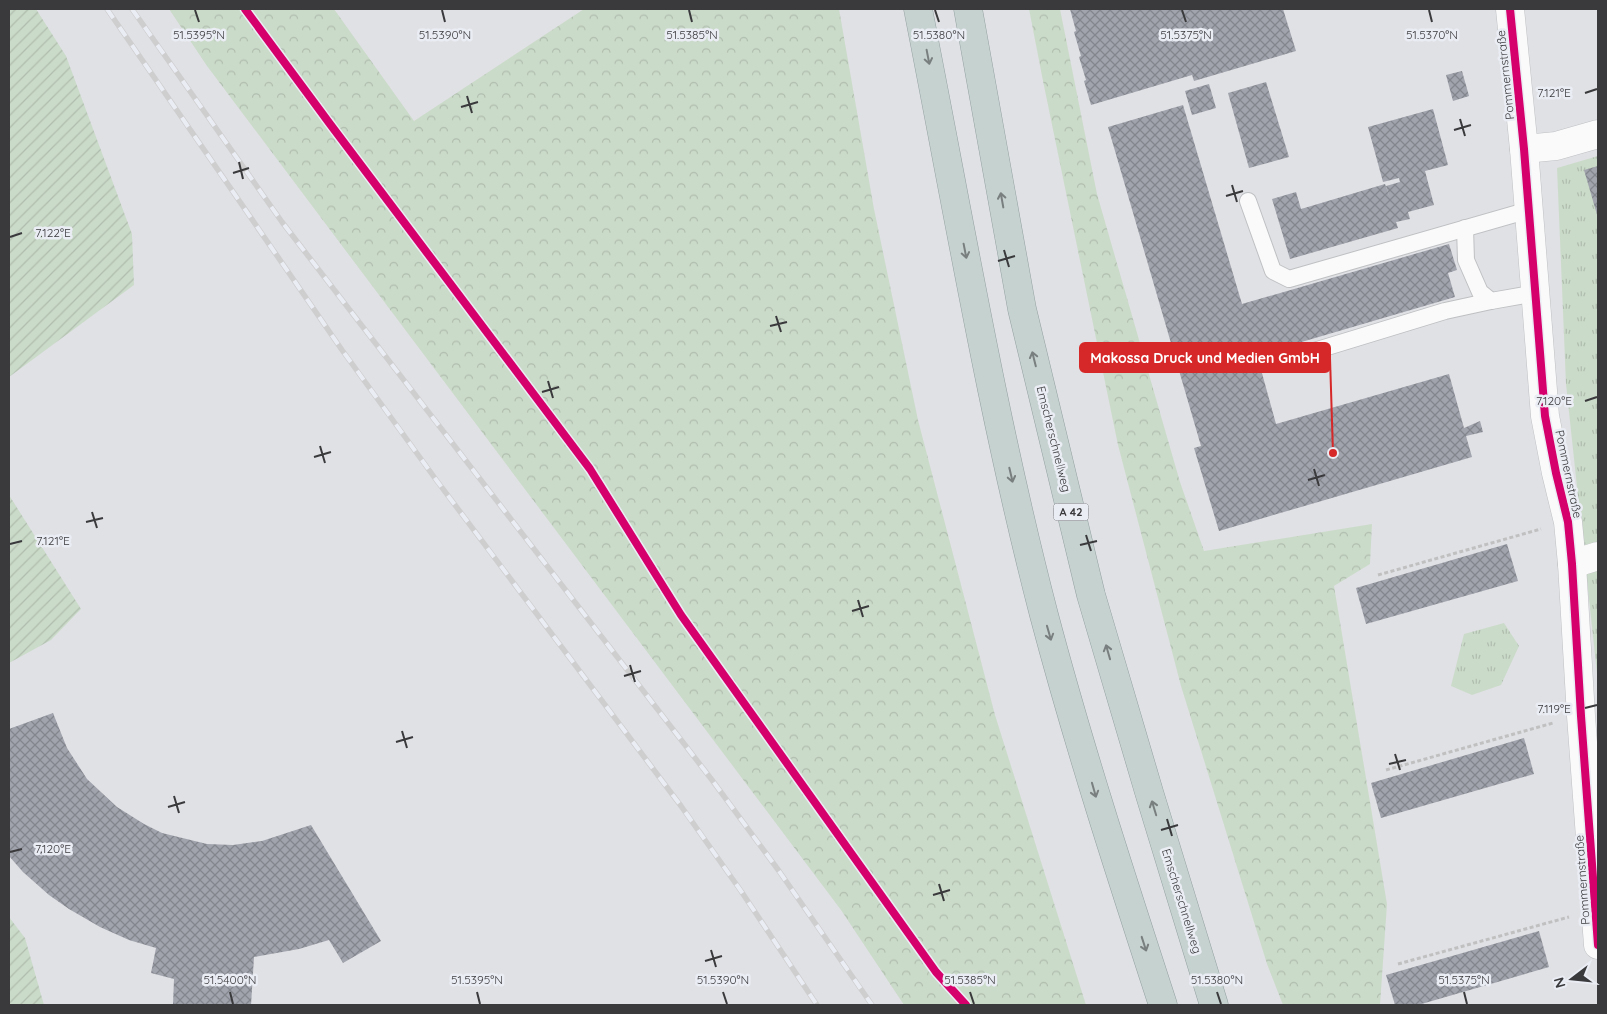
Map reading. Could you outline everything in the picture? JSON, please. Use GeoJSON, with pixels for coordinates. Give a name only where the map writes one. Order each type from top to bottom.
{"type":"FeatureCollection","features":[{"type":"Feature","properties":{"kind":"highway"},"geometry":{"type":"LineString","coordinates":[[918,9],[1000,428],[1044,615],[1098,803],[1163,1005]]}},
{"type":"Feature","properties":{"kind":"highway","name":"Emscherschnellweg"},"geometry":{"type":"LineString","coordinates":[[968,9],[1022,310],[1089,586],[1214,1005]]}},
{"type":"Feature","properties":{"kind":"street","name":"Pommernstraße"},"geometry":{"type":"LineString","coordinates":[[1510,9],[1524,149],[1545,416],[1568,522],[1572,564],[1598,945]]}},
{"type":"Feature","properties":{"kind":"street"},"geometry":{"type":"LineString","coordinates":[[1524,149],[1556,146],[1598,134]]}},
{"type":"Feature","properties":{"kind":"street"},"geometry":{"type":"LineString","coordinates":[[1572,564],[1598,556]]}},
{"type":"Feature","properties":{"kind":"lane"},"geometry":{"type":"LineString","coordinates":[[1248,200],[1273,271],[1289,279],[1529,210]]}},
{"type":"Feature","properties":{"kind":"lane"},"geometry":{"type":"LineString","coordinates":[[1465,228],[1466,260],[1480,292],[1491,301]]}},
{"type":"Feature","properties":{"kind":"lane"},"geometry":{"type":"LineString","coordinates":[[1278,362],[1445,311],[1536,293]]}},
{"type":"Feature","properties":{"kind":"path"},"geometry":{"type":"LineString","coordinates":[[1378,575],[1568,522]]}},
{"type":"Feature","properties":{"kind":"path"},"geometry":{"type":"LineString","coordinates":[[1386,770],[1581,716]]}},
{"type":"Feature","properties":{"kind":"path"},"geometry":{"type":"LineString","coordinates":[[1398,964],[1595,910]]}},
{"type":"Feature","properties":{"kind":"green space"},"geometry":{"type":"Polygon","coordinates":[[[9,9],[36,9],[66,56],[132,234],[134,285],[9,377],[9,9]]]}},
{"type":"Feature","properties":{"kind":"green space"},"geometry":{"type":"Polygon","coordinates":[[[169,9],[334,9],[414,121],[584,9],[839,9],[874,209],[918,420],[995,715],[1086,1005],[904,1005],[841,910],[207,66],[169,9]]]}},
{"type":"Feature","properties":{"kind":"green space"},"geometry":{"type":"Polygon","coordinates":[[[1029,9],[1060,9],[1097,194],[1180,482],[1204,551],[1372,524],[1370,564],[1334,586],[1387,904],[1380,1005],[1283,1005],[1267,964],[1181,686],[1118,445],[1029,9]]]}},
{"type":"Feature","properties":{"kind":"green space"},"geometry":{"type":"Polygon","coordinates":[[[1598,156],[1598,683],[1566,384],[1557,168],[1598,156]]]}},
{"type":"Feature","properties":{"kind":"green space"},"geometry":{"type":"Polygon","coordinates":[[[9,495],[81,609],[51,640],[9,663],[9,495]]]}},
{"type":"Feature","properties":{"kind":"green space"},"geometry":{"type":"Polygon","coordinates":[[[1504,623],[1519,646],[1501,685],[1472,695],[1451,686],[1464,634],[1504,623]]]}},
{"type":"Feature","properties":{"kind":"green space"},"geometry":{"type":"Polygon","coordinates":[[[9,917],[25,938],[44,1005],[9,1005],[9,917]]]}},
{"type":"Feature","properties":{"kind":"building"},"geometry":{"type":"Polygon","coordinates":[[[1070,9],[1283,9],[1296,51],[1194,81],[1192,75],[1091,105],[1084,81],[1086,80],[1079,57],[1081,56],[1070,9]]]}},
{"type":"Feature","properties":{"kind":"building"},"geometry":{"type":"Polygon","coordinates":[[[1462,71],[1469,96],[1453,101],[1446,75],[1462,71]]]}},
{"type":"Feature","properties":{"kind":"building"},"geometry":{"type":"Polygon","coordinates":[[[1266,82],[1289,157],[1249,168],[1228,93],[1266,82]]]}},
{"type":"Feature","properties":{"kind":"building"},"geometry":{"type":"Polygon","coordinates":[[[1209,84],[1216,108],[1192,115],[1185,91],[1209,84]]]}},
{"type":"Feature","properties":{"kind":"building"},"geometry":{"type":"Polygon","coordinates":[[[1183,105],[1242,304],[1449,244],[1457,270],[1448,273],[1455,297],[1257,355],[1276,424],[1449,374],[1464,428],[1480,421],[1483,432],[1466,436],[1472,457],[1219,531],[1194,448],[1201,446],[1108,127],[1183,105]]]}},
{"type":"Feature","properties":{"kind":"building"},"geometry":{"type":"Polygon","coordinates":[[[1433,109],[1448,165],[1425,171],[1434,205],[1408,212],[1410,219],[1396,222],[1398,228],[1290,259],[1272,199],[1296,192],[1301,209],[1385,184],[1390,198],[1386,186],[1400,182],[1399,178],[1383,182],[1368,127],[1433,109]]]}},
{"type":"Feature","properties":{"kind":"building"},"geometry":{"type":"Polygon","coordinates":[[[1598,166],[1598,218],[1584,170],[1598,166]]]}},
{"type":"Feature","properties":{"kind":"building"},"geometry":{"type":"Polygon","coordinates":[[[1507,544],[1518,581],[1366,624],[1356,588],[1507,544]]]}},
{"type":"Feature","properties":{"kind":"building"},"geometry":{"type":"Polygon","coordinates":[[[53,713],[67,748],[87,779],[117,807],[162,833],[207,844],[233,845],[262,841],[311,825],[381,941],[343,963],[329,940],[299,949],[254,957],[251,1005],[173,1005],[174,979],[151,973],[156,948],[129,940],[100,927],[69,909],[49,895],[23,872],[9,856],[9,729],[53,713]]]}},
{"type":"Feature","properties":{"kind":"building"},"geometry":{"type":"Polygon","coordinates":[[[1524,738],[1534,774],[1381,818],[1371,783],[1524,738]]]}},
{"type":"Feature","properties":{"kind":"building"},"geometry":{"type":"Polygon","coordinates":[[[1539,931],[1549,967],[1418,1005],[1395,1005],[1386,975],[1539,931]]]}},
{"type":"Feature","properties":{"kind":"railway"},"geometry":{"type":"LineString","coordinates":[[107,9],[342,350],[437,481],[681,806],[741,891],[817,1005]]}},
{"type":"Feature","properties":{"kind":"railway"},"geometry":{"type":"LineString","coordinates":[[132,9],[282,222],[712,780],[779,871],[872,1005]]}},
{"type":"Feature","properties":{"kind":"cycle path"},"geometry":{"type":"LineString","coordinates":[[245,9],[590,469],[681,615],[936,972],[966,1005]]}},
{"type":"Feature","properties":{"kind":"cycle path"},"geometry":{"type":"LineString","coordinates":[[1510,9],[1524,149],[1545,416],[1568,522],[1572,564],[1598,945]]}},
{"type":"Feature","properties":{"kind":"place","name":"Makossa Druck und Medien GmbH"},"geometry":{"type":"Point","coordinates":[1333,453]}}]}
